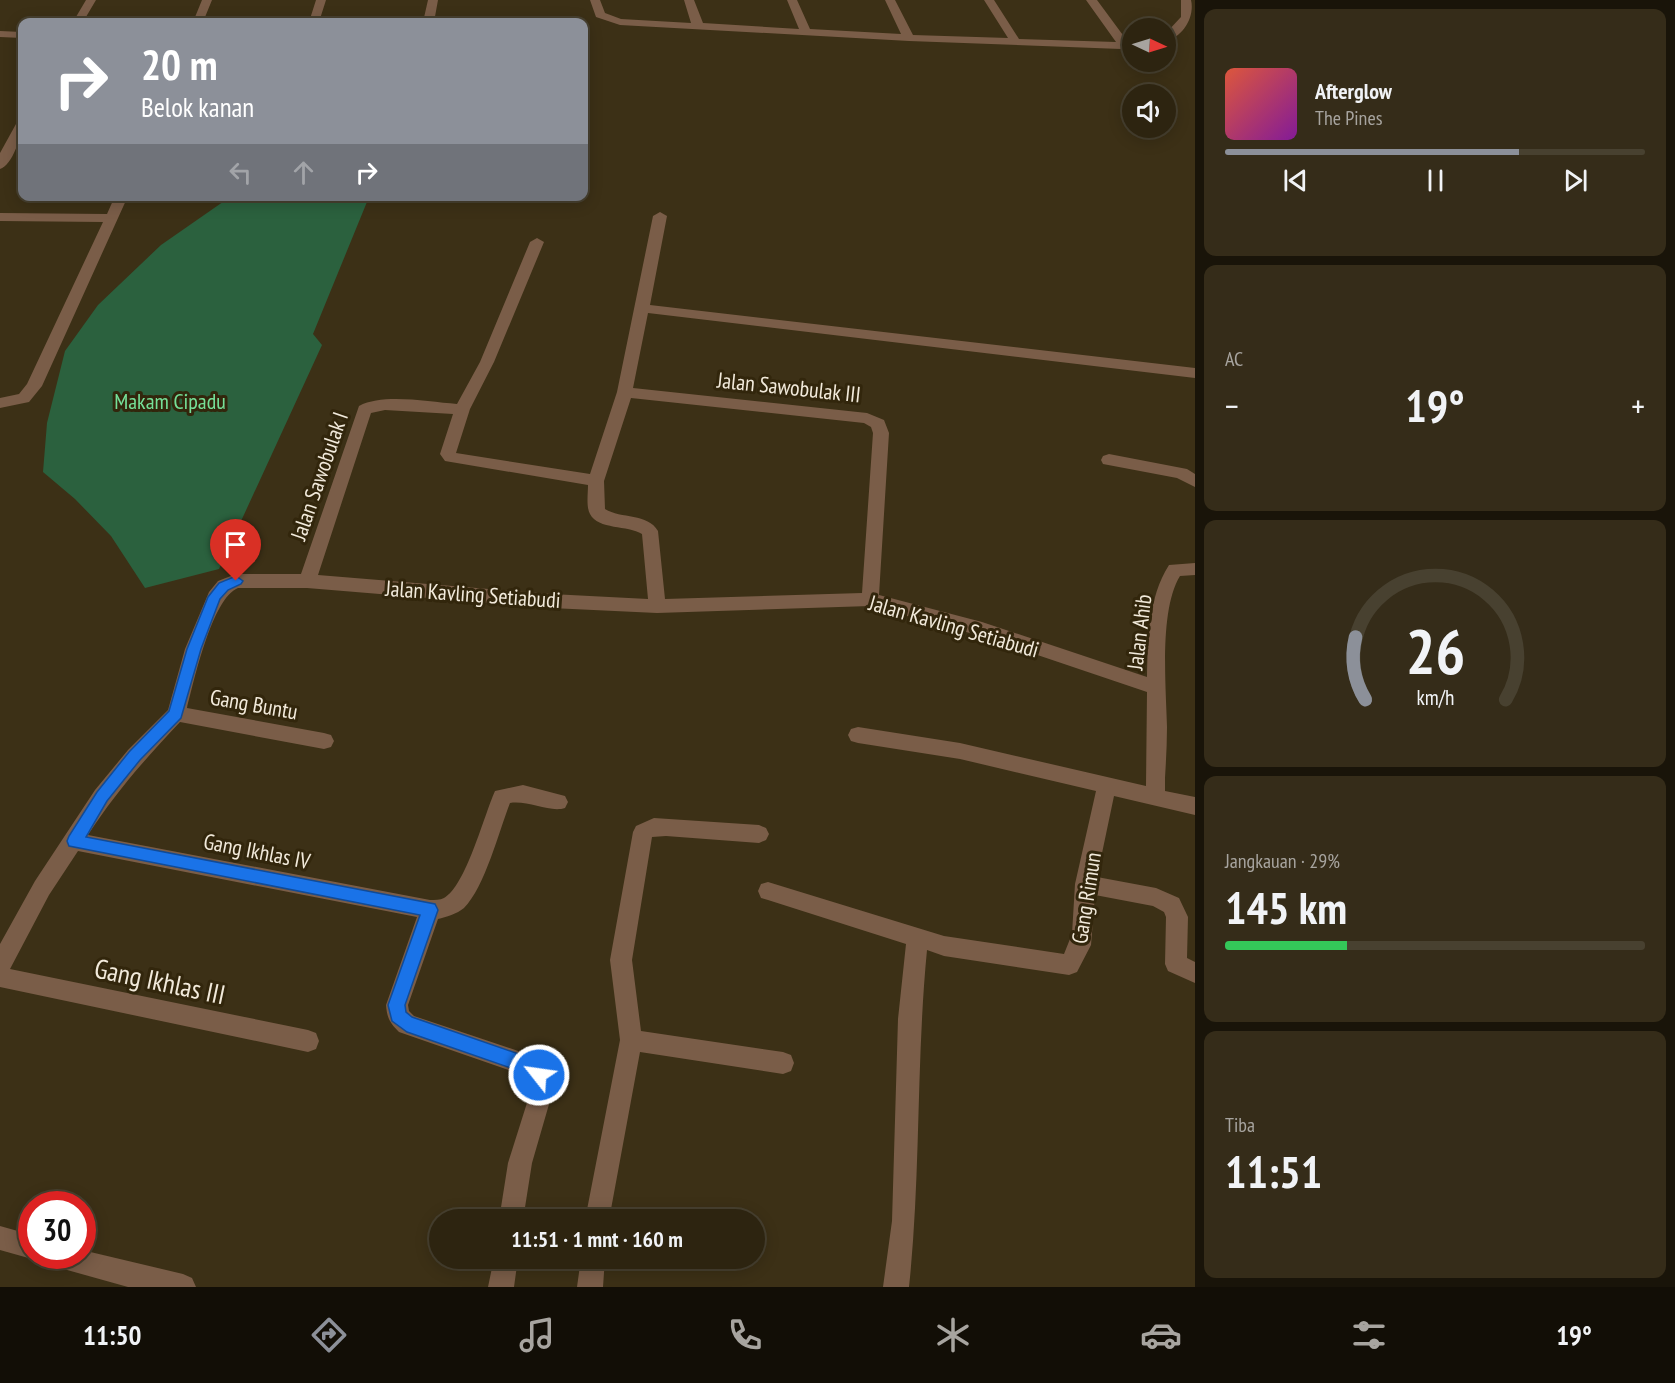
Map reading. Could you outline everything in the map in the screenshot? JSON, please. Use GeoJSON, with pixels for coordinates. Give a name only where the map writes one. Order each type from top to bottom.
{"type":"FeatureCollection","features":[{"type":"Feature","properties":{"kind":"street"},"geometry":{"type":"LineString","coordinates":[[80,18],[91,0]]}},
{"type":"Feature","properties":{"kind":"street"},"geometry":{"type":"LineString","coordinates":[[200,18],[207,0]]}},
{"type":"Feature","properties":{"kind":"street"},"geometry":{"type":"LineString","coordinates":[[315,18],[321,0]]}},
{"type":"Feature","properties":{"kind":"street"},"geometry":{"type":"LineString","coordinates":[[430,18],[433,0]]}},
{"type":"Feature","properties":{"kind":"street"},"geometry":{"type":"LineString","coordinates":[[595,0],[600,15],[610,20],[909,38],[1122,47]]}},
{"type":"Feature","properties":{"kind":"street"},"geometry":{"type":"LineString","coordinates":[[690,0],[698,26]]}},
{"type":"Feature","properties":{"kind":"street"},"geometry":{"type":"LineString","coordinates":[[792,0],[806,32]]}},
{"type":"Feature","properties":{"kind":"street"},"geometry":{"type":"LineString","coordinates":[[890,0],[909,38]]}},
{"type":"Feature","properties":{"kind":"street"},"geometry":{"type":"LineString","coordinates":[[989,0],[1016,42]]}},
{"type":"Feature","properties":{"kind":"street"},"geometry":{"type":"LineString","coordinates":[[1091,0],[1122,37]]}},
{"type":"Feature","properties":{"kind":"street"},"geometry":{"type":"LineString","coordinates":[[1176,30],[1185,22],[1188,4],[1186,0]]}},
{"type":"Feature","properties":{"kind":"street"},"geometry":{"type":"LineString","coordinates":[[0,34],[18,34]]}},
{"type":"Feature","properties":{"kind":"street"},"geometry":{"type":"LineString","coordinates":[[0,165],[18,131]]}},
{"type":"Feature","properties":{"kind":"street"},"geometry":{"type":"LineString","coordinates":[[0,403],[24,398],[34,386],[120,201]]}},
{"type":"Feature","properties":{"kind":"street"},"geometry":{"type":"LineString","coordinates":[[657,606],[650,531],[643,525],[632,521],[604,518],[597,512],[596,481],[625,392],[660,216]]}},
{"type":"Feature","properties":{"kind":"street"},"geometry":{"type":"LineString","coordinates":[[0,217],[112,218]]}},
{"type":"Feature","properties":{"kind":"street"},"geometry":{"type":"LineString","coordinates":[[537,242],[487,362],[462,409],[448,449],[451,457],[596,481]]}},
{"type":"Feature","properties":{"kind":"street"},"geometry":{"type":"LineString","coordinates":[[640,308],[1195,373]]}},
{"type":"Feature","properties":{"kind":"street","name":"Jalan Sawobulak III"},"geometry":{"type":"LineString","coordinates":[[625,392],[867,418],[878,424],[881,433],[870,599]]}},
{"type":"Feature","properties":{"kind":"street","name":"Jalan Sawobulak I"},"geometry":{"type":"LineString","coordinates":[[307,581],[364,410],[372,406],[385,405],[462,409]]}},
{"type":"Feature","properties":{"kind":"street"},"geometry":{"type":"LineString","coordinates":[[1109,460],[1181,473],[1195,481]]}},
{"type":"Feature","properties":{"kind":"street","name":"Jalan Ahib"},"geometry":{"type":"LineString","coordinates":[[1155,687],[1160,614],[1170,575],[1175,570],[1195,569]]}},
{"type":"Feature","properties":{"kind":"street","name":"Jalan Kavling Setiabudi"},"geometry":{"type":"LineString","coordinates":[[0,965],[42,888],[75,841],[102,796],[135,756],[176,714],[194,649],[215,597],[224,586],[236,581],[307,581],[551,601],[657,606],[870,599],[982,629],[1155,687]]}},
{"type":"Feature","properties":{"kind":"street"},"geometry":{"type":"LineString","coordinates":[[1155,687],[1156,798]]}},
{"type":"Feature","properties":{"kind":"street","name":"Gang Buntu"},"geometry":{"type":"LineString","coordinates":[[176,714],[324,741]]}},
{"type":"Feature","properties":{"kind":"street"},"geometry":{"type":"LineString","coordinates":[[858,735],[960,751],[1195,806]]}},
{"type":"Feature","properties":{"kind":"street","name":"Gang Rimun"},"geometry":{"type":"LineString","coordinates":[[917,939],[944,946],[1069,964],[1080,951],[1084,924],[1085,884],[1107,785]]}},
{"type":"Feature","properties":{"kind":"street"},"geometry":{"type":"LineString","coordinates":[[513,1209],[520,1163],[543,1087],[539,1075],[530,1066],[407,1024],[398,1016],[397,1005],[430,910],[444,908],[457,900],[466,887],[502,797],[514,792],[529,793],[558,802]]}},
{"type":"Feature","properties":{"kind":"street"},"geometry":{"type":"LineString","coordinates":[[599,1209],[631,1040],[621,960],[643,832],[654,827],[666,827],[759,834]]}},
{"type":"Feature","properties":{"kind":"street","name":"Gang Ikhlas IV"},"geometry":{"type":"LineString","coordinates":[[75,841],[430,910]]}},
{"type":"Feature","properties":{"kind":"street"},"geometry":{"type":"LineString","coordinates":[[1085,884],[1156,897],[1172,905],[1176,917],[1176,964],[1195,973]]}},
{"type":"Feature","properties":{"kind":"street"},"geometry":{"type":"LineString","coordinates":[[768,891],[917,939],[909,1019],[904,1221],[896,1287]]}},
{"type":"Feature","properties":{"kind":"street","name":"Gang Ikhlas III"},"geometry":{"type":"LineString","coordinates":[[0,977],[308,1041]]}},
{"type":"Feature","properties":{"kind":"street"},"geometry":{"type":"LineString","coordinates":[[631,1040],[783,1063]]}},
{"type":"Feature","properties":{"kind":"street"},"geometry":{"type":"LineString","coordinates":[[0,1238],[18,1243]]}},
{"type":"Feature","properties":{"kind":"street"},"geometry":{"type":"LineString","coordinates":[[96,1266],[183,1287]]}},
{"type":"Feature","properties":{"kind":"street"},"geometry":{"type":"LineString","coordinates":[[501,1287],[504,1269]]}},
{"type":"Feature","properties":{"kind":"street"},"geometry":{"type":"LineString","coordinates":[[590,1287],[592,1269]]}},
{"type":"Feature","properties":{"kind":"green space","name":"Makam Cipadu"},"geometry":{"type":"Polygon","coordinates":[[[224,201],[367,201],[313,334],[322,345],[219,569],[145,588],[111,536],[75,499],[43,472],[47,423],[65,351],[98,305],[161,245],[224,201]]]}},
{"type":"Feature","properties":{"kind":"route"},"geometry":{"type":"LineString","coordinates":[[236,581],[224,586],[215,597],[194,649],[176,714],[135,756],[102,796],[75,841],[430,910],[397,1005],[398,1016],[407,1024],[530,1066],[539,1075]]}}]}
